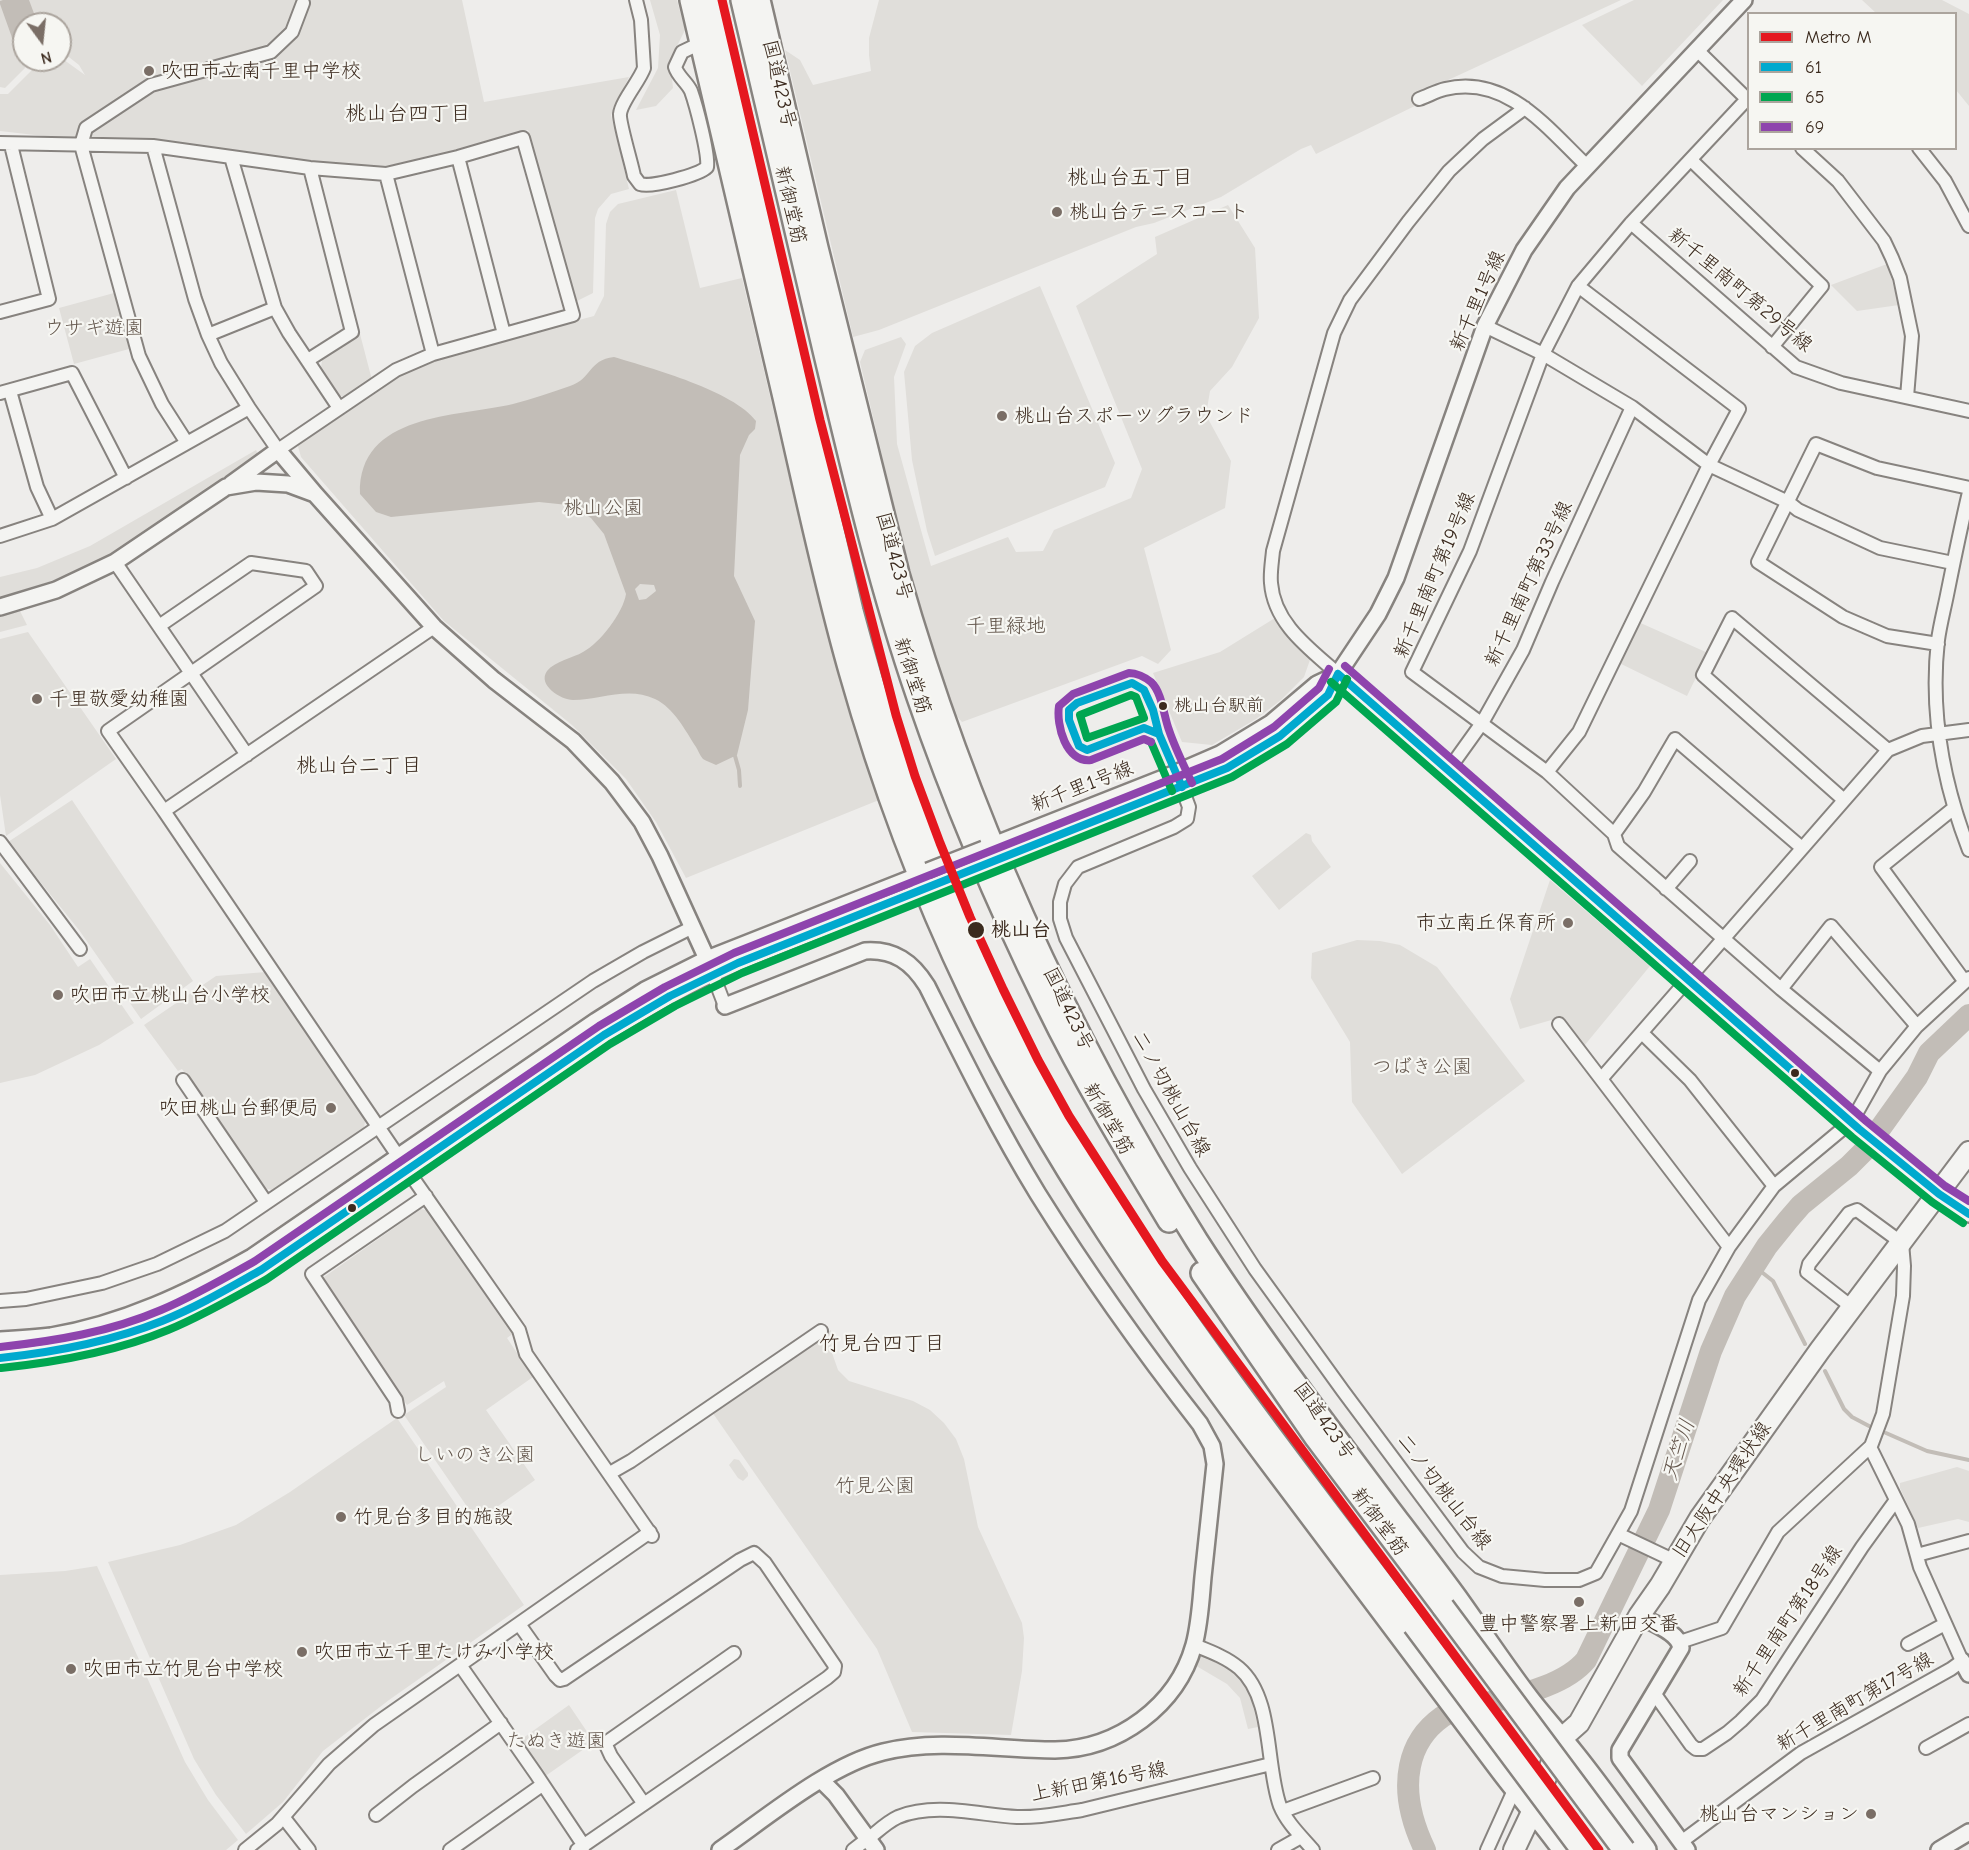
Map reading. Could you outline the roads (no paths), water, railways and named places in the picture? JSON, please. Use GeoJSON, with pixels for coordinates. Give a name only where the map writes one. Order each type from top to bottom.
{"type":"FeatureCollection","features":[{"type":"Feature","properties":{"kind":"highway"},"geometry":{"type":"LineString","coordinates":[[691,0],[835,616],[880,770],[926,880],[964,980],[1010,1070],[1085,1198],[1129,1267],[1215,1388],[1465,1722],[1564,1850]]}},
{"type":"Feature","properties":{"kind":"highway","name":"新御堂筋"},"geometry":{"type":"LineString","coordinates":[[708,0],[868,670],[915,817],[952,912],[984,982],[1025,1063],[1099,1191],[1150,1268],[1290,1461],[1582,1850]]}},
{"type":"Feature","properties":{"kind":"highway","name":"新御堂筋"},"geometry":{"type":"LineString","coordinates":[[742,0],[846,442],[885,591],[918,697],[965,822],[1005,917],[1047,1006],[1087,1082],[1185,1249],[1316,1438],[1624,1850]]}},
{"type":"Feature","properties":{"kind":"highway","name":"国道423号"},"geometry":{"type":"LineString","coordinates":[[759,0],[817,248],[909,615],[991,854],[1107,1085],[1198,1241],[1269,1347],[1455,1596],[1530,1702],[1645,1850]]}},
{"type":"Feature","properties":{"kind":"highway"},"geometry":{"type":"LineString","coordinates":[[770,118],[817,248]]}},
{"type":"Feature","properties":{"kind":"highway"},"geometry":{"type":"LineString","coordinates":[[737,126],[753,266]]}},
{"type":"Feature","properties":{"kind":"highway"},"geometry":{"type":"LineString","coordinates":[[1269,1347],[1316,1438]]}},
{"type":"Feature","properties":{"kind":"highway"},"geometry":{"type":"LineString","coordinates":[[1215,1388],[1290,1461]]}},
{"type":"Feature","properties":{"kind":"main road","name":"旧大阪中央環状線"},"geometry":{"type":"LineString","coordinates":[[1514,1850],[1533,1810],[1561,1739],[1579,1723],[1639,1616],[1660,1586],[1700,1518],[1754,1440],[1969,1152]]}},
{"type":"Feature","properties":{"kind":"street"},"geometry":{"type":"LineString","coordinates":[[636,0],[641,20],[645,68],[634,83],[620,115],[634,176],[640,184],[651,185],[669,181],[699,173],[707,167],[708,160],[691,92],[675,67],[682,52],[701,43]]}},
{"type":"Feature","properties":{"kind":"street","name":"新千里1号線"},"geometry":{"type":"LineString","coordinates":[[403,1162],[710,966],[1179,780],[1271,723],[1317,684],[1338,674],[1378,615],[1396,578],[1485,327],[1524,250],[1554,205],[1587,166],[1744,0]]}},
{"type":"Feature","properties":{"kind":"street"},"geometry":{"type":"LineString","coordinates":[[151,85],[271,52],[292,32],[303,3]]}},
{"type":"Feature","properties":{"kind":"street"},"geometry":{"type":"LineString","coordinates":[[1697,50],[1747,98]]}},
{"type":"Feature","properties":{"kind":"street"},"geometry":{"type":"LineString","coordinates":[[188,442],[162,404],[140,356],[81,145],[86,128],[151,85],[179,71],[222,57]]}},
{"type":"Feature","properties":{"kind":"street"},"geometry":{"type":"LineString","coordinates":[[1419,99],[1448,88],[1474,87],[1501,92],[1526,108],[1587,166]]}},
{"type":"Feature","properties":{"kind":"street","name":"新千里南町第19号線"},"geometry":{"type":"LineString","coordinates":[[1747,100],[1631,223],[1578,286],[1543,354],[1470,551],[1412,672],[1547,772],[1614,834],[1618,846],[1880,1071]]}},
{"type":"Feature","properties":{"kind":"street"},"geometry":{"type":"LineString","coordinates":[[1526,108],[1483,139],[1449,171],[1350,300],[1334,333],[1273,551],[1270,574],[1272,592],[1278,610],[1294,634],[1338,674],[1688,980],[1856,1125],[1939,1194],[1969,1214]]}},
{"type":"Feature","properties":{"kind":"street"},"geometry":{"type":"LineString","coordinates":[[0,312],[49,299],[5,144],[153,146],[310,168],[386,174],[458,157],[523,138],[573,315],[433,354],[396,370],[115,562],[56,590],[0,607]]}},
{"type":"Feature","properties":{"kind":"street"},"geometry":{"type":"LineString","coordinates":[[153,146],[195,299],[208,335],[221,363],[249,408],[278,450],[315,494],[434,627],[494,680],[573,741],[612,782],[642,822],[660,856],[710,966],[725,1006],[865,951],[884,951],[898,955],[909,962],[919,973],[975,1082],[1038,1194],[1102,1293],[1200,1424],[1212,1446],[1215,1464],[1200,1610],[1194,1645],[1184,1670],[1162,1701],[1137,1724],[1102,1742],[1076,1748],[1056,1750],[910,1746],[881,1752],[858,1760],[821,1780],[720,1850]]}},
{"type":"Feature","properties":{"kind":"street"},"geometry":{"type":"LineString","coordinates":[[1804,150],[1838,182],[1884,241],[1892,258],[1900,279],[1912,336],[1907,397]]}},
{"type":"Feature","properties":{"kind":"street"},"geometry":{"type":"LineString","coordinates":[[1921,150],[1945,181],[1969,226]]}},
{"type":"Feature","properties":{"kind":"street"},"geometry":{"type":"LineString","coordinates":[[231,157],[275,308],[339,408]]}},
{"type":"Feature","properties":{"kind":"street"},"geometry":{"type":"LineString","coordinates":[[458,157],[504,334]]}},
{"type":"Feature","properties":{"kind":"street"},"geometry":{"type":"LineString","coordinates":[[1691,160],[1822,286],[1773,347]]}},
{"type":"Feature","properties":{"kind":"street"},"geometry":{"type":"LineString","coordinates":[[308,360],[352,332],[310,168]]}},
{"type":"Feature","properties":{"kind":"street"},"geometry":{"type":"LineString","coordinates":[[386,174],[433,354]]}},
{"type":"Feature","properties":{"kind":"street","name":"新千里南町第29号線"},"geometry":{"type":"LineString","coordinates":[[1631,223],[1796,367],[1841,383],[1969,411]]}},
{"type":"Feature","properties":{"kind":"street"},"geometry":{"type":"LineString","coordinates":[[1547,772],[1579,732],[1709,465],[1739,409],[1578,286]]}},
{"type":"Feature","properties":{"kind":"street"},"geometry":{"type":"LineString","coordinates":[[208,335],[275,308]]}},
{"type":"Feature","properties":{"kind":"street"},"geometry":{"type":"LineString","coordinates":[[1485,327],[1543,354],[1632,407],[1709,465],[1788,502],[1798,510],[1880,548],[1953,563]]}},
{"type":"Feature","properties":{"kind":"street"},"geometry":{"type":"LineString","coordinates":[[52,519],[37,487],[5,392],[72,373],[126,478]]}},
{"type":"Feature","properties":{"kind":"street","name":"新千里南町第33号線"},"geometry":{"type":"LineString","coordinates":[[1449,770],[1482,723],[1523,650],[1632,407]]}},
{"type":"Feature","properties":{"kind":"street"},"geometry":{"type":"LineString","coordinates":[[0,536],[52,519],[249,408]]}},
{"type":"Feature","properties":{"kind":"street"},"geometry":{"type":"LineString","coordinates":[[1938,644],[1887,636],[1843,617],[1758,562],[1816,444],[1877,468],[1969,490],[1938,644],[1937,715],[1943,763],[1954,808],[1969,850]]}},
{"type":"Feature","properties":{"kind":"street"},"geometry":{"type":"LineString","coordinates":[[226,488],[256,482],[288,484],[315,494]]}},
{"type":"Feature","properties":{"kind":"street"},"geometry":{"type":"LineString","coordinates":[[115,562],[247,755]]}},
{"type":"Feature","properties":{"kind":"street"},"geometry":{"type":"LineString","coordinates":[[159,626],[251,562],[306,571],[316,586],[108,731],[519,1330],[526,1354],[651,1534],[398,1708],[347,1747],[325,1768],[284,1818],[245,1850]]}},
{"type":"Feature","properties":{"kind":"street"},"geometry":{"type":"LineString","coordinates":[[1844,800],[1703,675],[1732,618],[1888,750]]}},
{"type":"Feature","properties":{"kind":"street"},"geometry":{"type":"LineString","coordinates":[[164,811],[434,627]]}},
{"type":"Feature","properties":{"kind":"street"},"geometry":{"type":"LineString","coordinates":[[1601,1078],[1888,750],[1922,736],[1969,730]]}},
{"type":"Feature","properties":{"kind":"street"},"geometry":{"type":"LineString","coordinates":[[1614,834],[1644,792],[1675,739],[1802,848]]}},
{"type":"Feature","properties":{"kind":"street","name":"二ノ切桃山台線"},"geometry":{"type":"LineString","coordinates":[[1179,780],[1189,807],[1187,819],[1174,827],[1078,867],[1065,884],[1060,902],[1060,919],[1066,938],[1144,1089],[1190,1168],[1255,1269],[1450,1536],[1479,1567],[1502,1576],[1545,1581],[1580,1580],[1596,1573],[1630,1511],[1699,1300],[1729,1247],[1774,1186],[1856,1125],[1880,1071],[1917,1026],[1967,980]]}},
{"type":"Feature","properties":{"kind":"street"},"geometry":{"type":"LineString","coordinates":[[1954,808],[1881,867],[1967,980]]}},
{"type":"Feature","properties":{"kind":"street"},"geometry":{"type":"LineString","coordinates":[[0,842],[80,949]]}},
{"type":"Feature","properties":{"kind":"street"},"geometry":{"type":"LineString","coordinates":[[1666,889],[1690,861]]}},
{"type":"Feature","properties":{"kind":"street"},"geometry":{"type":"LineString","coordinates":[[1781,988],[1831,926],[1917,1026]]}},
{"type":"Feature","properties":{"kind":"street"},"geometry":{"type":"LineString","coordinates":[[0,1301],[26,1299],[102,1283],[157,1264],[225,1231],[593,981],[693,927]]}},
{"type":"Feature","properties":{"kind":"street"},"geometry":{"type":"LineString","coordinates":[[1559,1024],[1729,1247]]}},
{"type":"Feature","properties":{"kind":"street"},"geometry":{"type":"LineString","coordinates":[[1642,1033],[1690,1080],[1774,1186]]}},
{"type":"Feature","properties":{"kind":"street"},"geometry":{"type":"LineString","coordinates":[[183,1080],[266,1202]]}},
{"type":"Feature","properties":{"kind":"street"},"geometry":{"type":"LineString","coordinates":[[0,1340],[51,1336],[98,1325],[141,1312],[203,1285],[252,1257],[403,1162]]}},
{"type":"Feature","properties":{"kind":"street"},"geometry":{"type":"LineString","coordinates":[[0,1358],[46,1353],[102,1341],[149,1326],[211,1299],[261,1270],[403,1162]]}},
{"type":"Feature","properties":{"kind":"street"},"geometry":{"type":"LineString","coordinates":[[398,1411],[396,1400],[312,1274],[426,1196]]}},
{"type":"Feature","properties":{"kind":"street"},"geometry":{"type":"LineString","coordinates":[[1680,1642],[1722,1628],[1781,1529],[1870,1447],[1883,1414],[1903,1296],[1904,1266],[1902,1243],[1857,1210],[1849,1213],[1809,1264],[1807,1272],[1853,1308]]}},
{"type":"Feature","properties":{"kind":"street"},"geometry":{"type":"LineString","coordinates":[[610,1473],[821,1331]]}},
{"type":"Feature","properties":{"kind":"street"},"geometry":{"type":"LineString","coordinates":[[1870,1447],[1909,1528],[1920,1567],[1965,1667]]}},
{"type":"Feature","properties":{"kind":"street","name":"新千里南町第18号線"},"geometry":{"type":"LineString","coordinates":[[1654,1693],[1696,1749],[1706,1747],[1735,1727],[1762,1700],[1862,1547],[1896,1500]]}},
{"type":"Feature","properties":{"kind":"street"},"geometry":{"type":"LineString","coordinates":[[1618,1534],[1675,1561]]}},
{"type":"Feature","properties":{"kind":"street"},"geometry":{"type":"LineString","coordinates":[[1917,1555],[1965,1542]]}},
{"type":"Feature","properties":{"kind":"street"},"geometry":{"type":"LineString","coordinates":[[460,1665],[542,1785],[580,1848],[827,1678],[835,1669],[829,1656],[765,1563],[754,1553],[740,1560],[564,1679],[560,1680],[555,1675],[519,1624]]}},
{"type":"Feature","properties":{"kind":"street"},"geometry":{"type":"LineString","coordinates":[[1639,1616],[1673,1635],[1680,1642],[1680,1651],[1620,1750],[1620,1758],[1684,1846]]}},
{"type":"Feature","properties":{"kind":"street"},"geometry":{"type":"LineString","coordinates":[[1908,1644],[1945,1624]]}},
{"type":"Feature","properties":{"kind":"street"},"geometry":{"type":"LineString","coordinates":[[1194,1645],[1229,1660],[1252,1682],[1262,1708],[1270,1764],[1282,1811],[1300,1837],[1313,1850]]}},
{"type":"Feature","properties":{"kind":"street"},"geometry":{"type":"LineString","coordinates":[[644,1804],[611,1756],[607,1742],[734,1653]]}},
{"type":"Feature","properties":{"kind":"street","name":"新千里南町第17号線"},"geometry":{"type":"LineString","coordinates":[[1684,1846],[1802,1754],[1951,1669],[1965,1667]]}},
{"type":"Feature","properties":{"kind":"street"},"geometry":{"type":"LineString","coordinates":[[376,1815],[501,1723]]}},
{"type":"Feature","properties":{"kind":"street"},"geometry":{"type":"LineString","coordinates":[[1926,1748],[1969,1724]]}},
{"type":"Feature","properties":{"kind":"street","name":"上新田第16号線"},"geometry":{"type":"LineString","coordinates":[[865,1846],[894,1819],[918,1812],[940,1810],[1021,1817],[1058,1814],[1270,1764]]}},
{"type":"Feature","properties":{"kind":"street"},"geometry":{"type":"LineString","coordinates":[[1282,1811],[1373,1778]]}},
{"type":"Feature","properties":{"kind":"street"},"geometry":{"type":"LineString","coordinates":[[821,1780],[836,1795],[865,1846]]}},
{"type":"Feature","properties":{"kind":"street"},"geometry":{"type":"LineString","coordinates":[[450,1850],[542,1785]]}},
{"type":"Feature","properties":{"kind":"street"},"geometry":{"type":"LineString","coordinates":[[1487,1850],[1515,1788]]}},
{"type":"Feature","properties":{"kind":"street"},"geometry":{"type":"LineString","coordinates":[[284,1818],[309,1850]]}},
{"type":"Feature","properties":{"kind":"street"},"geometry":{"type":"LineString","coordinates":[[1939,1850],[1969,1832]]}},
{"type":"Feature","properties":{"kind":"street"},"geometry":{"type":"LineString","coordinates":[[1278,1850],[1300,1837]]}},
{"type":"Feature","properties":{"kind":"waterway"},"geometry":{"type":"LineString","coordinates":[[735,756],[740,786]]}},
{"type":"Feature","properties":{"kind":"waterway","name":"天竺川"},"geometry":{"type":"LineString","coordinates":[[1425,1850],[1416,1830],[1408,1788],[1412,1759],[1421,1738],[1445,1715],[1549,1685],[1576,1670],[1586,1660],[1659,1510],[1711,1351],[1735,1296],[1767,1246],[1788,1220],[1801,1205],[1864,1151],[1917,1077],[1929,1053],[1969,1015]]}},
{"type":"Feature","properties":{"kind":"waterway"},"geometry":{"type":"LineString","coordinates":[[1754,1266],[1773,1281],[1805,1344]]}},
{"type":"Feature","properties":{"kind":"waterway"},"geometry":{"type":"LineString","coordinates":[[1825,1371],[1844,1409],[1852,1417],[1869,1426]]}},
{"type":"Feature","properties":{"kind":"waterway"},"geometry":{"type":"LineString","coordinates":[[1886,1433],[1927,1451],[1969,1460]]}},
{"type":"Feature","properties":{"kind":"metro line","name":"M"},"geometry":{"type":"LineString","coordinates":[[722,0],[820,420],[896,715],[915,776],[940,843],[1003,989],[1069,1116],[1162,1261],[1599,1850]]}},
{"type":"Feature","properties":{"kind":"place","name":"吹田市立南千里中学校"},"geometry":{"type":"Point","coordinates":[149,71]}},
{"type":"Feature","properties":{"kind":"place","name":"桃山台テニスコート"},"geometry":{"type":"Point","coordinates":[1057,212]}},
{"type":"Feature","properties":{"kind":"place","name":"桃山台スポーツグラウンド"},"geometry":{"type":"Point","coordinates":[1002,416]}},
{"type":"Feature","properties":{"kind":"place","name":"千里敬愛幼稚園"},"geometry":{"type":"Point","coordinates":[37,699]}},
{"type":"Feature","properties":{"kind":"place","name":"桃山台駅前"},"geometry":{"type":"Point","coordinates":[1163,706]}},
{"type":"Feature","properties":{"kind":"place","name":"市立南丘保育所"},"geometry":{"type":"Point","coordinates":[1568,923]}},
{"type":"Feature","properties":{"kind":"place","name":"桃山台"},"geometry":{"type":"Point","coordinates":[976,930]}},
{"type":"Feature","properties":{"kind":"place","name":"吹田市立桃山台小学校"},"geometry":{"type":"Point","coordinates":[58,995]}},
{"type":"Feature","properties":{"kind":"place","name":"吹田桃山台郵便局"},"geometry":{"type":"Point","coordinates":[331,1108]}},
{"type":"Feature","properties":{"kind":"place","name":"竹見台多目的施設"},"geometry":{"type":"Point","coordinates":[341,1517]}},
{"type":"Feature","properties":{"kind":"place","name":"豊中警察署上新田交番"},"geometry":{"type":"Point","coordinates":[1579,1602]}},
{"type":"Feature","properties":{"kind":"place","name":"吹田市立千里たけみ小学校"},"geometry":{"type":"Point","coordinates":[302,1652]}},
{"type":"Feature","properties":{"kind":"place","name":"吹田市立竹見台中学校"},"geometry":{"type":"Point","coordinates":[71,1669]}},
{"type":"Feature","properties":{"kind":"place","name":"桃山台マンション"},"geometry":{"type":"Point","coordinates":[1871,1814]}},
{"type":"Feature","properties":{"kind":"district","name":"桃山台四丁目"},"geometry":{"type":"Point","coordinates":[408,114]}},
{"type":"Feature","properties":{"kind":"district","name":"桃山台五丁目"},"geometry":{"type":"Point","coordinates":[1130,178]}},
{"type":"Feature","properties":{"kind":"district","name":"桃山台二丁目"},"geometry":{"type":"Point","coordinates":[359,766]}},
{"type":"Feature","properties":{"kind":"district","name":"竹見台四丁目"},"geometry":{"type":"Point","coordinates":[882,1344]}},
{"type":"Feature","properties":{"kind":"park label","name":"ウサギ遊園"},"geometry":{"type":"Point","coordinates":[94,328]}},
{"type":"Feature","properties":{"kind":"park label","name":"桃山公園"},"geometry":{"type":"Point","coordinates":[603,508]}},
{"type":"Feature","properties":{"kind":"park label","name":"千里緑地"},"geometry":{"type":"Point","coordinates":[1006,626]}},
{"type":"Feature","properties":{"kind":"park label","name":"つばき公園"},"geometry":{"type":"Point","coordinates":[1422,1067]}},
{"type":"Feature","properties":{"kind":"park label","name":"しいのき公園"},"geometry":{"type":"Point","coordinates":[475,1455]}},
{"type":"Feature","properties":{"kind":"park label","name":"竹見公園"},"geometry":{"type":"Point","coordinates":[875,1486]}},
{"type":"Feature","properties":{"kind":"park label","name":"たぬき遊園"},"geometry":{"type":"Point","coordinates":[556,1741]}}]}
